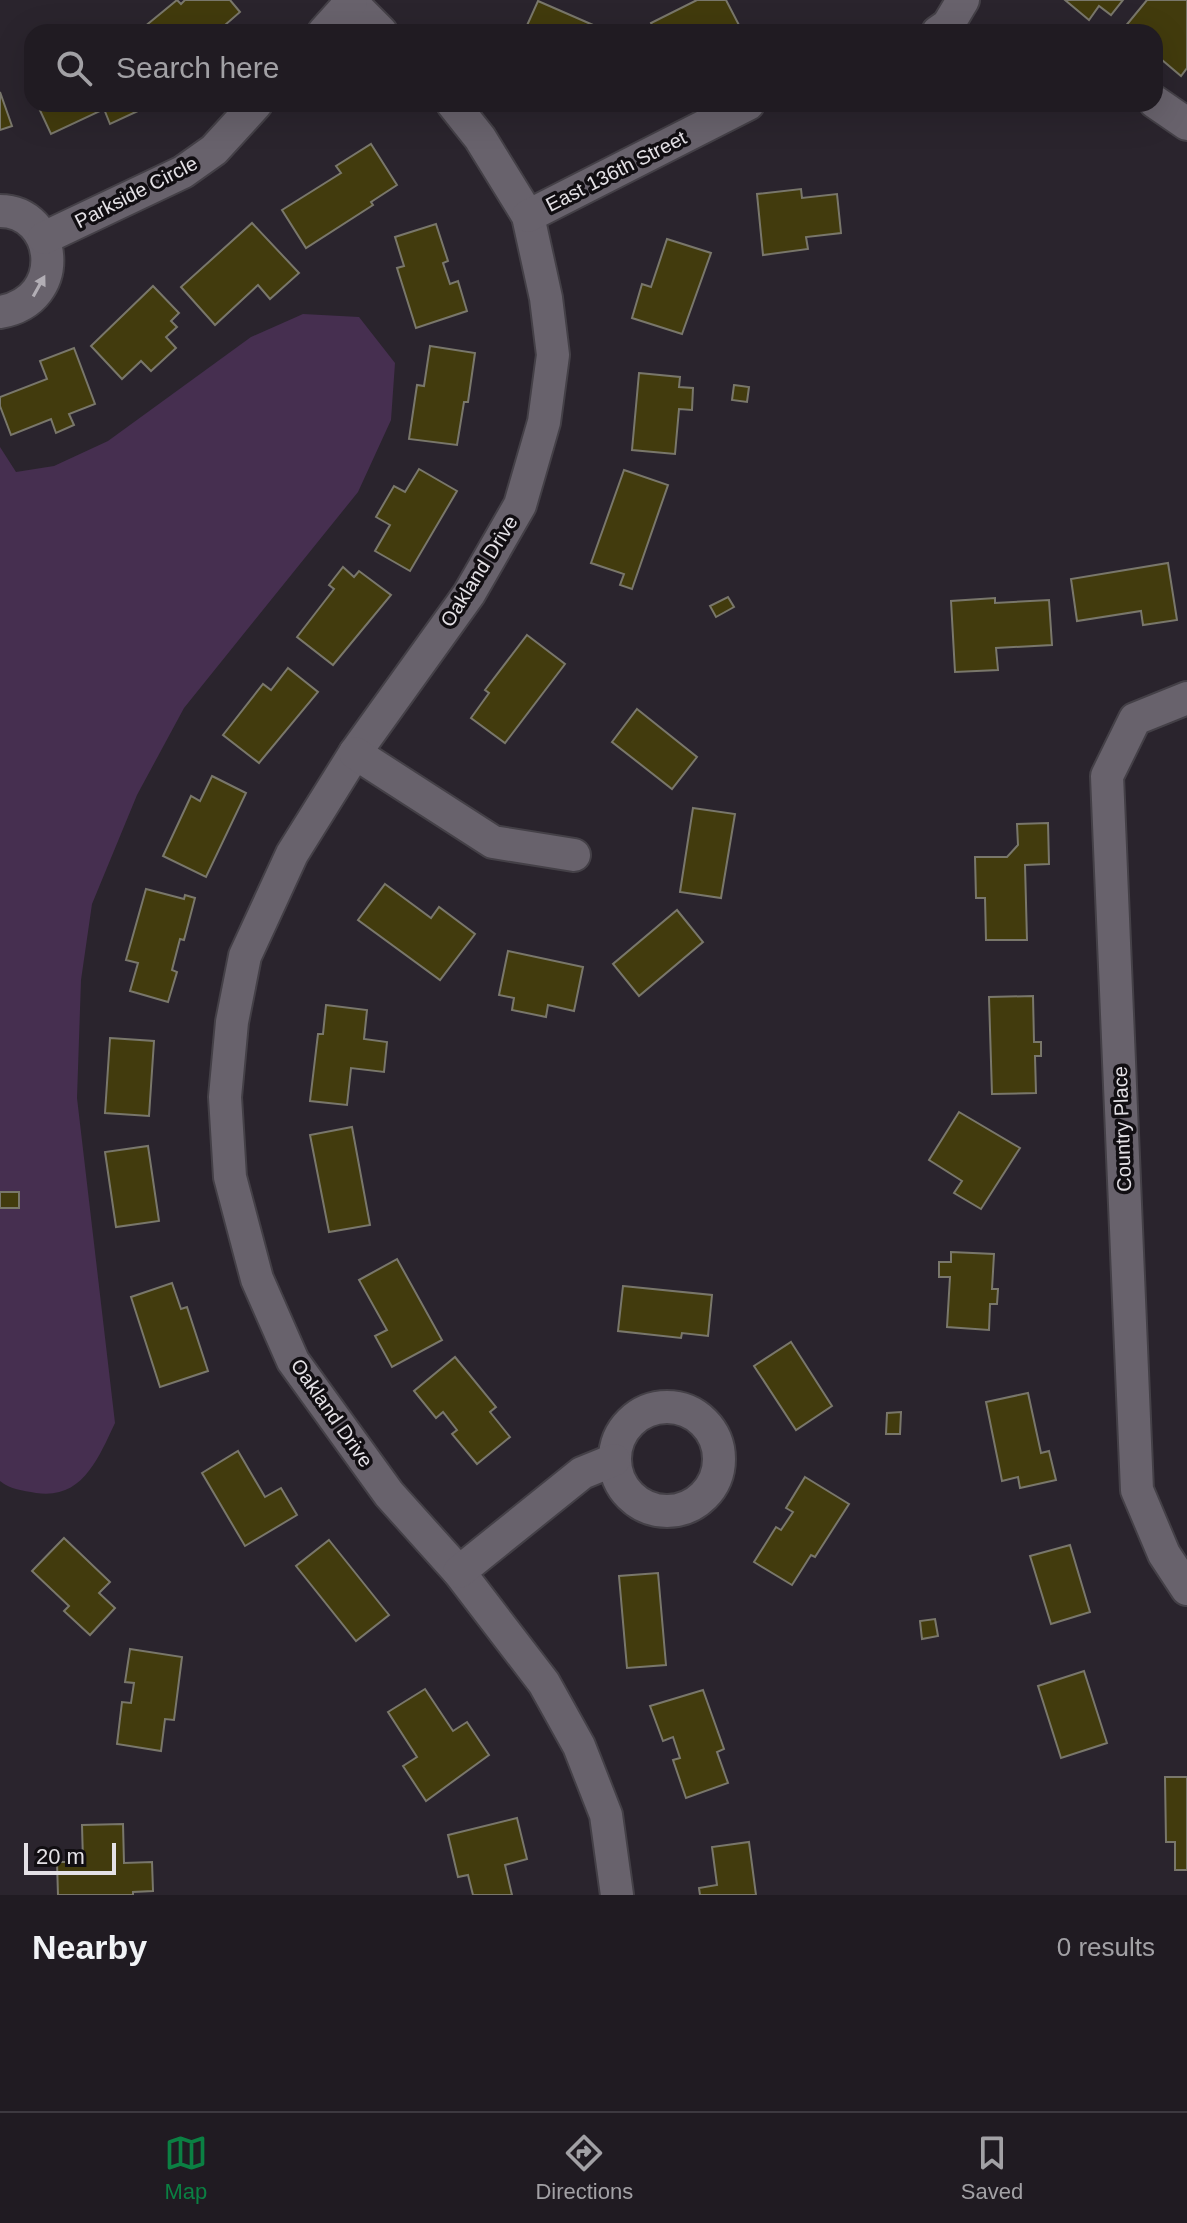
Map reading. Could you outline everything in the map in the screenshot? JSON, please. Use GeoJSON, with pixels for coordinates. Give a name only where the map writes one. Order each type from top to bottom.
{"type":"FeatureCollection","features":[{"type":"Feature","properties":{"kind":"street"},"geometry":{"type":"LineString","coordinates":[[331,24],[350,1],[373,24]]}},
{"type":"Feature","properties":{"kind":"street"},"geometry":{"type":"LineString","coordinates":[[1163,108],[1187,124]]}},
{"type":"Feature","properties":{"kind":"street","name":"Parkside Circle"},"geometry":{"type":"LineString","coordinates":[[44,238],[183,172],[214,150],[249,112]]}},
{"type":"Feature","properties":{"kind":"street","name":"Oakland Drive"},"geometry":{"type":"LineString","coordinates":[[459,112],[480,138],[528,216],[546,298],[553,355],[544,422],[520,505],[469,594],[355,753],[292,854],[245,956],[232,1022],[225,1097],[230,1177],[257,1279],[293,1361],[389,1494],[459,1572],[544,1683],[579,1746],[606,1815],[617,1895]]}},
{"type":"Feature","properties":{"kind":"street","name":"East 136th Street"},"geometry":{"type":"LineString","coordinates":[[528,216],[732,112]]}},
{"type":"Feature","properties":{"kind":"street"},"geometry":{"type":"LineString","coordinates":[[0,211],[29,222],[44,238],[48,259],[45,278],[32,299],[15,309],[0,312]]}},
{"type":"Feature","properties":{"kind":"street","name":"Country Place"},"geometry":{"type":"LineString","coordinates":[[1187,698],[1135,719],[1107,776],[1137,1490],[1164,1554],[1187,1589]]}},
{"type":"Feature","properties":{"kind":"street"},"geometry":{"type":"LineString","coordinates":[[355,753],[493,842],[574,855]]}},
{"type":"Feature","properties":{"kind":"street"},"geometry":{"type":"LineString","coordinates":[[459,1572],[582,1473],[614,1460]]}},
{"type":"Feature","properties":{"kind":"shaded area"},"geometry":{"type":"Polygon","coordinates":[[[303,314],[359,317],[395,363],[391,420],[358,492],[184,708],[137,795],[92,904],[81,980],[77,1098],[115,1423],[95,1463],[77,1483],[52,1493],[17,1489],[0,1481],[0,447],[16,472],[54,466],[108,441],[251,337],[303,314]]]}},
{"type":"Feature","properties":{"kind":"building"},"geometry":{"type":"Polygon","coordinates":[[[177,0],[181,4],[185,0],[230,0],[240,12],[226,24],[148,24],[177,0]]]}},
{"type":"Feature","properties":{"kind":"building"},"geometry":{"type":"Polygon","coordinates":[[[697,0],[726,0],[738,24],[651,24],[697,0]]]}},
{"type":"Feature","properties":{"kind":"building"},"geometry":{"type":"Polygon","coordinates":[[[1065,0],[1123,0],[1111,15],[1099,6],[1089,20],[1065,0]]]}},
{"type":"Feature","properties":{"kind":"building"},"geometry":{"type":"Polygon","coordinates":[[[1147,0],[1187,0],[1187,68],[1181,76],[1163,61],[1163,24],[1127,24],[1147,0]]]}},
{"type":"Feature","properties":{"kind":"building"},"geometry":{"type":"Polygon","coordinates":[[[538,1],[591,24],[528,24],[538,1]]]}},
{"type":"Feature","properties":{"kind":"building"},"geometry":{"type":"Polygon","coordinates":[[[0,92],[12,126],[0,130],[0,92]]]}},
{"type":"Feature","properties":{"kind":"building"},"geometry":{"type":"Polygon","coordinates":[[[41,112],[98,112],[51,134],[41,112]]]}},
{"type":"Feature","properties":{"kind":"building"},"geometry":{"type":"Polygon","coordinates":[[[105,112],[136,112],[110,124],[105,112]]]}},
{"type":"Feature","properties":{"kind":"building"},"geometry":{"type":"Polygon","coordinates":[[[371,144],[397,185],[371,202],[373,205],[306,248],[282,210],[341,173],[336,166],[371,144]]]}},
{"type":"Feature","properties":{"kind":"building"},"geometry":{"type":"Polygon","coordinates":[[[801,189],[802,198],[837,194],[841,233],[806,237],[808,249],[763,255],[757,194],[801,189]]]}},
{"type":"Feature","properties":{"kind":"building"},"geometry":{"type":"Polygon","coordinates":[[[252,223],[299,273],[270,299],[258,285],[215,325],[181,287],[252,223]]]}},
{"type":"Feature","properties":{"kind":"building"},"geometry":{"type":"Polygon","coordinates":[[[436,224],[448,261],[443,263],[450,284],[458,281],[467,311],[416,328],[397,268],[404,266],[395,237],[436,224]]]}},
{"type":"Feature","properties":{"kind":"building"},"geometry":{"type":"Polygon","coordinates":[[[667,239],[711,253],[682,334],[632,318],[642,284],[651,287],[667,239]]]}},
{"type":"Feature","properties":{"kind":"building"},"geometry":{"type":"Polygon","coordinates":[[[153,286],[179,313],[171,321],[177,327],[166,337],[176,348],[151,371],[141,361],[122,379],[91,346],[153,286]]]}},
{"type":"Feature","properties":{"kind":"building"},"geometry":{"type":"Polygon","coordinates":[[[430,346],[475,353],[468,402],[464,402],[457,445],[409,439],[417,385],[424,386],[430,346]]]}},
{"type":"Feature","properties":{"kind":"building"},"geometry":{"type":"Polygon","coordinates":[[[74,348],[95,404],[69,414],[74,425],[56,433],[51,419],[11,435],[0,406],[0,397],[47,379],[40,361],[74,348]]]}},
{"type":"Feature","properties":{"kind":"building"},"geometry":{"type":"Polygon","coordinates":[[[639,373],[680,377],[679,387],[693,388],[692,410],[679,409],[675,454],[632,450],[639,373]]]}},
{"type":"Feature","properties":{"kind":"building"},"geometry":{"type":"Polygon","coordinates":[[[734,385],[749,387],[747,402],[732,400],[734,385]]]}},
{"type":"Feature","properties":{"kind":"building"},"geometry":{"type":"Polygon","coordinates":[[[419,469],[457,491],[410,571],[375,551],[390,525],[376,517],[394,486],[405,492],[419,469]]]}},
{"type":"Feature","properties":{"kind":"building"},"geometry":{"type":"Polygon","coordinates":[[[624,470],[668,485],[632,589],[620,585],[624,574],[591,563],[624,470]]]}},
{"type":"Feature","properties":{"kind":"building"},"geometry":{"type":"Polygon","coordinates":[[[1168,563],[1177,620],[1143,625],[1141,611],[1077,621],[1071,579],[1168,563]]]}},
{"type":"Feature","properties":{"kind":"building"},"geometry":{"type":"Polygon","coordinates":[[[343,567],[354,577],[359,571],[391,595],[333,665],[297,637],[334,589],[329,585],[343,567]]]}},
{"type":"Feature","properties":{"kind":"building"},"geometry":{"type":"Polygon","coordinates":[[[728,597],[734,607],[716,617],[710,606],[728,597]]]}},
{"type":"Feature","properties":{"kind":"building"},"geometry":{"type":"Polygon","coordinates":[[[995,598],[995,603],[1049,600],[1052,645],[996,648],[998,670],[955,672],[951,601],[995,598]]]}},
{"type":"Feature","properties":{"kind":"building"},"geometry":{"type":"Polygon","coordinates":[[[527,635],[565,664],[505,743],[471,718],[489,693],[485,690],[527,635]]]}},
{"type":"Feature","properties":{"kind":"building"},"geometry":{"type":"Polygon","coordinates":[[[288,668],[318,692],[259,763],[223,735],[263,684],[271,690],[288,668]]]}},
{"type":"Feature","properties":{"kind":"building"},"geometry":{"type":"Polygon","coordinates":[[[637,709],[697,757],[672,789],[612,742],[637,709]]]}},
{"type":"Feature","properties":{"kind":"building"},"geometry":{"type":"Polygon","coordinates":[[[212,776],[246,793],[206,877],[163,856],[191,796],[200,801],[212,776]]]}},
{"type":"Feature","properties":{"kind":"building"},"geometry":{"type":"Polygon","coordinates":[[[693,808],[735,814],[721,898],[680,892],[693,808]]]}},
{"type":"Feature","properties":{"kind":"building"},"geometry":{"type":"Polygon","coordinates":[[[1048,823],[1049,864],[1025,865],[1027,940],[986,940],[985,898],[976,898],[975,857],[1007,857],[1018,845],[1017,824],[1048,823]]]}},
{"type":"Feature","properties":{"kind":"building"},"geometry":{"type":"Polygon","coordinates":[[[385,884],[431,918],[439,907],[475,934],[440,980],[358,920],[385,884]]]}},
{"type":"Feature","properties":{"kind":"building"},"geometry":{"type":"Polygon","coordinates":[[[146,889],[184,899],[185,895],[195,898],[184,940],[180,939],[172,970],[177,972],[168,1002],[130,991],[138,963],[126,960],[146,889]]]}},
{"type":"Feature","properties":{"kind":"building"},"geometry":{"type":"Polygon","coordinates":[[[677,910],[703,942],[639,996],[613,964],[677,910]]]}},
{"type":"Feature","properties":{"kind":"building"},"geometry":{"type":"Polygon","coordinates":[[[508,951],[583,967],[574,1011],[548,1005],[546,1017],[512,1010],[514,998],[499,995],[508,951]]]}},
{"type":"Feature","properties":{"kind":"building"},"geometry":{"type":"Polygon","coordinates":[[[1033,996],[1034,1042],[1041,1042],[1041,1056],[1035,1056],[1036,1093],[992,1094],[989,997],[1033,996]]]}},
{"type":"Feature","properties":{"kind":"building"},"geometry":{"type":"Polygon","coordinates":[[[326,1005],[367,1010],[364,1039],[387,1042],[384,1072],[351,1068],[347,1105],[310,1101],[318,1034],[323,1034],[326,1005]]]}},
{"type":"Feature","properties":{"kind":"building"},"geometry":{"type":"Polygon","coordinates":[[[110,1038],[154,1041],[149,1116],[105,1113],[110,1038]]]}},
{"type":"Feature","properties":{"kind":"building"},"geometry":{"type":"Polygon","coordinates":[[[959,1112],[1020,1148],[981,1209],[954,1193],[962,1181],[929,1160],[959,1112]]]}},
{"type":"Feature","properties":{"kind":"building"},"geometry":{"type":"Polygon","coordinates":[[[352,1127],[370,1225],[329,1232],[310,1135],[352,1127]]]}},
{"type":"Feature","properties":{"kind":"building"},"geometry":{"type":"Polygon","coordinates":[[[148,1146],[159,1221],[116,1227],[105,1152],[148,1146]]]}},
{"type":"Feature","properties":{"kind":"building"},"geometry":{"type":"Polygon","coordinates":[[[0,1192],[19,1192],[19,1208],[0,1208],[0,1192]]]}},
{"type":"Feature","properties":{"kind":"building"},"geometry":{"type":"Polygon","coordinates":[[[951,1252],[994,1254],[992,1289],[998,1289],[997,1304],[990,1304],[989,1330],[947,1327],[950,1277],[939,1277],[939,1262],[951,1262],[951,1252]]]}},
{"type":"Feature","properties":{"kind":"building"},"geometry":{"type":"Polygon","coordinates":[[[397,1259],[442,1340],[392,1367],[375,1336],[387,1330],[359,1280],[397,1259]]]}},
{"type":"Feature","properties":{"kind":"building"},"geometry":{"type":"Polygon","coordinates":[[[172,1283],[181,1309],[187,1307],[208,1371],[160,1387],[131,1297],[172,1283]]]}},
{"type":"Feature","properties":{"kind":"building"},"geometry":{"type":"Polygon","coordinates":[[[623,1286],[712,1295],[708,1336],[682,1333],[681,1338],[618,1331],[623,1286]]]}},
{"type":"Feature","properties":{"kind":"building"},"geometry":{"type":"Polygon","coordinates":[[[791,1342],[832,1406],[796,1430],[754,1366],[791,1342]]]}},
{"type":"Feature","properties":{"kind":"building"},"geometry":{"type":"Polygon","coordinates":[[[455,1357],[496,1407],[490,1412],[510,1437],[477,1464],[452,1434],[457,1430],[443,1412],[436,1418],[414,1391],[455,1357]]]}},
{"type":"Feature","properties":{"kind":"building"},"geometry":{"type":"Polygon","coordinates":[[[1028,1393],[1041,1453],[1049,1451],[1056,1480],[1020,1488],[1018,1477],[1002,1481],[986,1402],[1028,1393]]]}},
{"type":"Feature","properties":{"kind":"building"},"geometry":{"type":"Polygon","coordinates":[[[901,1412],[900,1434],[886,1434],[887,1413],[901,1412]]]}},
{"type":"Feature","properties":{"kind":"building"},"geometry":{"type":"Polygon","coordinates":[[[238,1451],[265,1497],[281,1488],[297,1515],[245,1546],[202,1473],[238,1451]]]}},
{"type":"Feature","properties":{"kind":"building"},"geometry":{"type":"Polygon","coordinates":[[[805,1477],[849,1504],[815,1557],[811,1555],[792,1585],[754,1562],[776,1527],[781,1530],[793,1512],[786,1508],[805,1477]]]}},
{"type":"Feature","properties":{"kind":"building"},"geometry":{"type":"Polygon","coordinates":[[[64,1538],[110,1582],[99,1593],[115,1608],[90,1635],[64,1611],[69,1606],[32,1571],[64,1538]]]}},
{"type":"Feature","properties":{"kind":"building"},"geometry":{"type":"Polygon","coordinates":[[[329,1540],[389,1615],[356,1641],[296,1566],[329,1540]]]}},
{"type":"Feature","properties":{"kind":"building"},"geometry":{"type":"Polygon","coordinates":[[[1070,1545],[1090,1612],[1051,1624],[1030,1556],[1070,1545]]]}},
{"type":"Feature","properties":{"kind":"building"},"geometry":{"type":"Polygon","coordinates":[[[658,1573],[666,1665],[627,1668],[619,1576],[658,1573]]]}},
{"type":"Feature","properties":{"kind":"building"},"geometry":{"type":"Polygon","coordinates":[[[935,1619],[938,1636],[922,1639],[920,1621],[935,1619]]]}},
{"type":"Feature","properties":{"kind":"building"},"geometry":{"type":"Polygon","coordinates":[[[130,1649],[182,1657],[174,1720],[165,1719],[161,1751],[117,1744],[122,1702],[131,1703],[134,1683],[125,1682],[130,1649]]]}},
{"type":"Feature","properties":{"kind":"building"},"geometry":{"type":"Polygon","coordinates":[[[1084,1671],[1107,1743],[1061,1758],[1038,1686],[1084,1671]]]}},
{"type":"Feature","properties":{"kind":"building"},"geometry":{"type":"Polygon","coordinates":[[[425,1689],[453,1731],[467,1722],[489,1755],[426,1801],[403,1766],[417,1757],[388,1712],[425,1689]]]}},
{"type":"Feature","properties":{"kind":"building"},"geometry":{"type":"Polygon","coordinates":[[[703,1690],[724,1749],[717,1752],[728,1783],[686,1798],[673,1760],[680,1758],[673,1737],[663,1741],[650,1706],[703,1690]]]}},
{"type":"Feature","properties":{"kind":"building"},"geometry":{"type":"Polygon","coordinates":[[[1165,1777],[1187,1777],[1187,1870],[1175,1870],[1175,1842],[1166,1842],[1165,1777]]]}},
{"type":"Feature","properties":{"kind":"building"},"geometry":{"type":"Polygon","coordinates":[[[517,1818],[527,1859],[505,1865],[512,1895],[473,1895],[468,1875],[458,1877],[448,1835],[517,1818]]]}},
{"type":"Feature","properties":{"kind":"building"},"geometry":{"type":"Polygon","coordinates":[[[123,1824],[124,1863],[152,1862],[153,1891],[133,1892],[133,1895],[58,1895],[57,1862],[83,1862],[82,1825],[123,1824]]]}},
{"type":"Feature","properties":{"kind":"building"},"geometry":{"type":"Polygon","coordinates":[[[749,1842],[756,1895],[700,1895],[699,1888],[717,1885],[712,1847],[749,1842]]]}}]}
